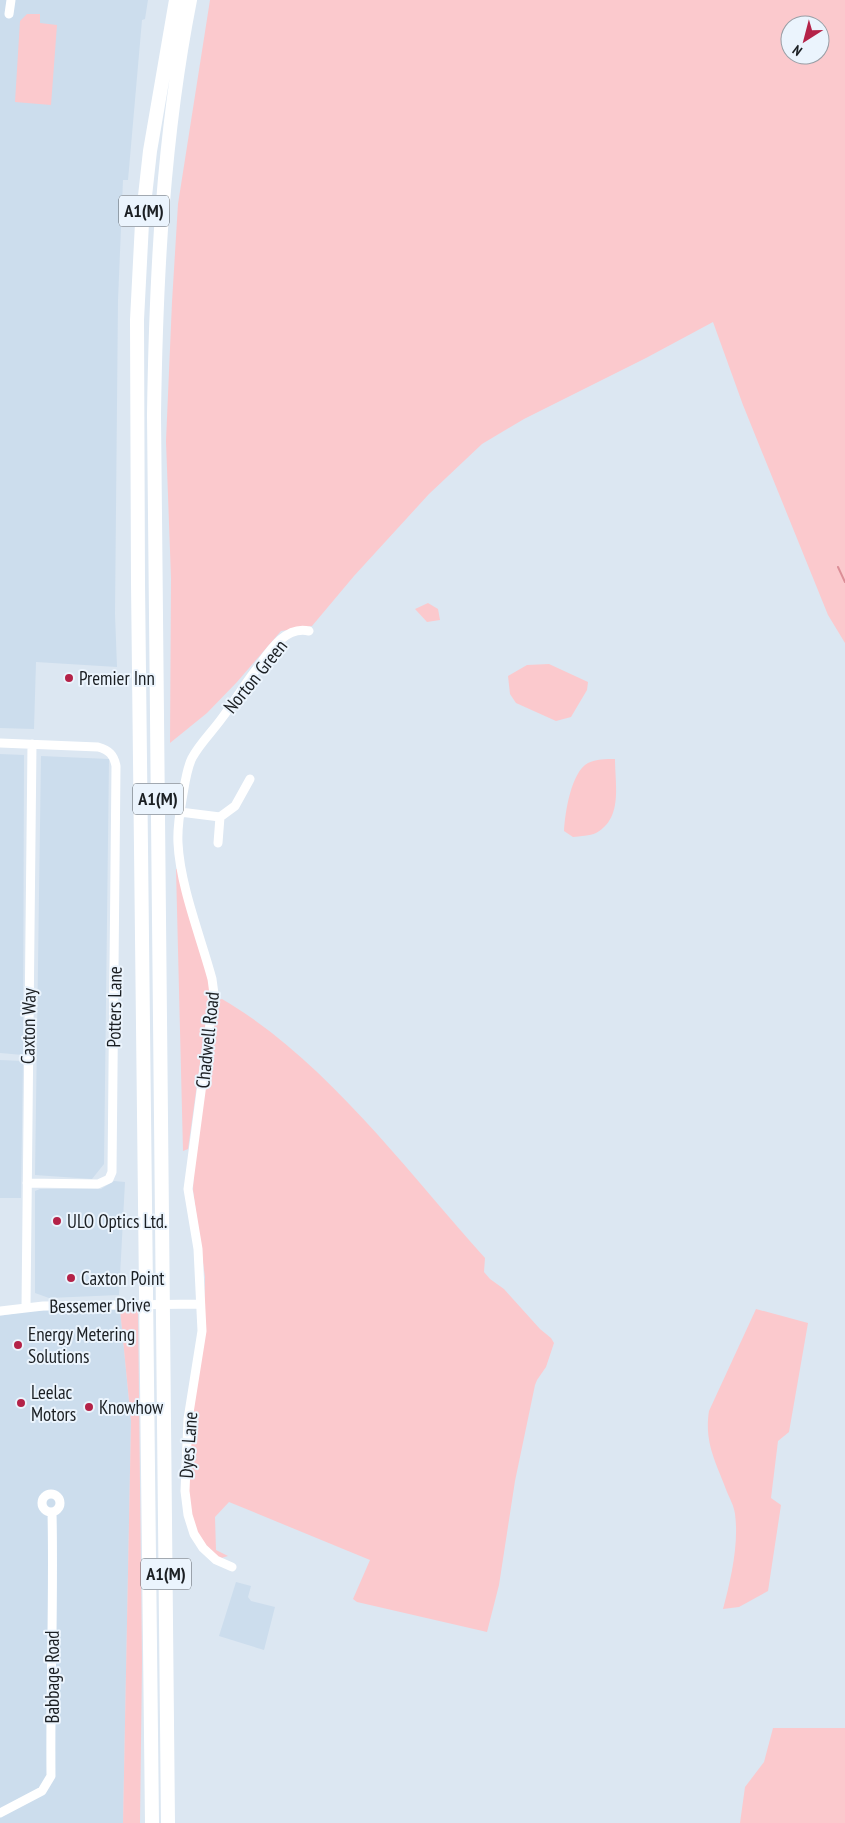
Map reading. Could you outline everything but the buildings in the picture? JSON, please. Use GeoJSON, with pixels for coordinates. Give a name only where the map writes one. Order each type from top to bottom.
{"type":"FeatureCollection","features":[{"type":"Feature","properties":{"kind":"highway","name":"A1(M)"},"geometry":{"type":"LineString","coordinates":[[152,1823],[137,320],[142,223],[150,151],[176,0]]}},
{"type":"Feature","properties":{"kind":"highway","name":"A1(M)"},"geometry":{"type":"LineString","coordinates":[[168,1823],[154,415],[161,221],[181,45],[190,0]]}},
{"type":"Feature","properties":{"kind":"street"},"geometry":{"type":"LineString","coordinates":[[9,14],[11,0]]}},
{"type":"Feature","properties":{"kind":"street","name":"Norton Green"},"geometry":{"type":"LineString","coordinates":[[214,728],[280,640],[292,633],[305,631]]}},
{"type":"Feature","properties":{"kind":"street","name":"Chadwell Road"},"geometry":{"type":"LineString","coordinates":[[200,1304],[198,1250],[188,1189],[214,994],[212,979],[183,878],[178,845],[180,812],[191,760],[214,728]]}},
{"type":"Feature","properties":{"kind":"street"},"geometry":{"type":"LineString","coordinates":[[0,743],[32,744]]}},
{"type":"Feature","properties":{"kind":"street","name":"Potters Lane"},"geometry":{"type":"LineString","coordinates":[[27,1183],[98,1184],[109,1179],[112,1172],[116,766],[110,752],[98,747],[32,744]]}},
{"type":"Feature","properties":{"kind":"street","name":"Caxton Way"},"geometry":{"type":"LineString","coordinates":[[26,1307],[32,744]]}},
{"type":"Feature","properties":{"kind":"street"},"geometry":{"type":"LineString","coordinates":[[180,812],[220,817],[235,806],[250,779]]}},
{"type":"Feature","properties":{"kind":"street"},"geometry":{"type":"LineString","coordinates":[[218,843],[220,817]]}},
{"type":"Feature","properties":{"kind":"street","name":"Bessemer Drive"},"geometry":{"type":"LineString","coordinates":[[0,1311],[26,1307],[200,1304]]}},
{"type":"Feature","properties":{"kind":"street","name":"Dyes Lane"},"geometry":{"type":"LineString","coordinates":[[200,1304],[202,1331],[188,1418],[185,1491],[188,1515],[194,1534],[216,1560],[232,1567]]}},
{"type":"Feature","properties":{"kind":"street","name":"Babbage Road"},"geometry":{"type":"LineString","coordinates":[[0,1813],[42,1791],[51,1776],[54,1577],[52,1512]]}},
{"type":"Feature","properties":{"kind":"shaded area"},"geometry":{"type":"Polygon","coordinates":[[[0,0],[148,0],[145,19],[142,20],[128,180],[123,180],[118,300],[115,614],[117,667],[36,662],[34,729],[0,728],[0,0]]]}},
{"type":"Feature","properties":{"kind":"shaded area"},"geometry":{"type":"Polygon","coordinates":[[[210,0],[845,0],[845,643],[828,615],[743,405],[713,322],[524,419],[482,444],[429,494],[354,576],[312,626],[281,631],[237,682],[207,713],[170,743],[171,578],[166,441],[178,204],[210,0]]]}},
{"type":"Feature","properties":{"kind":"shaded area"},"geometry":{"type":"Polygon","coordinates":[[[27,14],[40,14],[40,23],[57,25],[51,105],[15,102],[20,21],[27,14]]]}},
{"type":"Feature","properties":{"kind":"shaded area"},"geometry":{"type":"Polygon","coordinates":[[[428,603],[438,609],[440,620],[427,622],[415,609],[428,603]]]}},
{"type":"Feature","properties":{"kind":"shaded area"},"geometry":{"type":"Polygon","coordinates":[[[549,664],[588,682],[587,690],[571,717],[556,721],[516,703],[510,694],[508,676],[527,665],[549,664]]]}},
{"type":"Feature","properties":{"kind":"shaded area"},"geometry":{"type":"Polygon","coordinates":[[[0,754],[24,755],[23,1055],[0,1053],[0,754]]]}},
{"type":"Feature","properties":{"kind":"shaded area"},"geometry":{"type":"Polygon","coordinates":[[[41,756],[109,759],[104,1164],[92,1179],[35,1175],[41,756]]]}},
{"type":"Feature","properties":{"kind":"shaded area"},"geometry":{"type":"Polygon","coordinates":[[[615,759],[616,800],[610,819],[605,827],[596,833],[573,837],[564,831],[570,794],[577,775],[588,763],[615,759]]]}},
{"type":"Feature","properties":{"kind":"shaded area"},"geometry":{"type":"Polygon","coordinates":[[[176,869],[180,869],[210,991],[188,1149],[183,1151],[176,869]]]}},
{"type":"Feature","properties":{"kind":"shaded area"},"geometry":{"type":"Polygon","coordinates":[[[222,999],[260,1024],[295,1052],[330,1084],[394,1153],[485,1258],[484,1272],[490,1279],[504,1289],[554,1343],[546,1367],[535,1385],[515,1481],[499,1585],[487,1632],[357,1602],[353,1599],[370,1560],[229,1502],[215,1517],[216,1550],[228,1556],[221,1558],[214,1556],[195,1531],[189,1509],[186,1460],[204,1319],[205,1277],[193,1190],[194,1167],[212,1026],[218,1000],[222,999]]]}},
{"type":"Feature","properties":{"kind":"shaded area"},"geometry":{"type":"Polygon","coordinates":[[[0,1060],[23,1061],[21,1198],[0,1198],[0,1060]]]}},
{"type":"Feature","properties":{"kind":"shaded area"},"geometry":{"type":"Polygon","coordinates":[[[114,1181],[125,1182],[119,1295],[49,1298],[35,1293],[35,1191],[40,1189],[101,1189],[114,1181]]]}},
{"type":"Feature","properties":{"kind":"shaded area"},"geometry":{"type":"Polygon","coordinates":[[[138,1308],[142,1662],[140,1823],[123,1823],[131,1421],[120,1309],[138,1308]]]}},
{"type":"Feature","properties":{"kind":"shaded area"},"geometry":{"type":"Polygon","coordinates":[[[120,1309],[131,1421],[123,1823],[0,1823],[0,1316],[29,1311],[120,1309]]]}},
{"type":"Feature","properties":{"kind":"shaded area"},"geometry":{"type":"Polygon","coordinates":[[[756,1309],[808,1323],[789,1432],[778,1441],[771,1498],[781,1505],[768,1591],[739,1607],[723,1609],[734,1562],[736,1525],[734,1508],[715,1462],[710,1443],[708,1433],[709,1411],[756,1309]]]}},
{"type":"Feature","properties":{"kind":"shaded area"},"geometry":{"type":"Polygon","coordinates":[[[236,1582],[251,1586],[248,1597],[251,1601],[275,1607],[264,1650],[219,1636],[236,1582]]]}},
{"type":"Feature","properties":{"kind":"shaded area"},"geometry":{"type":"Polygon","coordinates":[[[773,1728],[845,1728],[845,1823],[740,1823],[745,1787],[764,1762],[773,1728]]]}},
{"type":"Feature","properties":{"kind":"waterway"},"geometry":{"type":"LineString","coordinates":[[838,567],[845,582]]}},
{"type":"Feature","properties":{"kind":"place","name":"Premier Inn"},"geometry":{"type":"Point","coordinates":[69,678]}},
{"type":"Feature","properties":{"kind":"place","name":"ULO Optics Ltd."},"geometry":{"type":"Point","coordinates":[57,1221]}},
{"type":"Feature","properties":{"kind":"place","name":"Caxton Point"},"geometry":{"type":"Point","coordinates":[71,1278]}},
{"type":"Feature","properties":{"kind":"place","name":"Energy Metering Solutions"},"geometry":{"type":"Point","coordinates":[18,1345]}},
{"type":"Feature","properties":{"kind":"place","name":"Leelac Motors"},"geometry":{"type":"Point","coordinates":[21,1403]}},
{"type":"Feature","properties":{"kind":"place","name":"Knowhow"},"geometry":{"type":"Point","coordinates":[89,1407]}}]}
